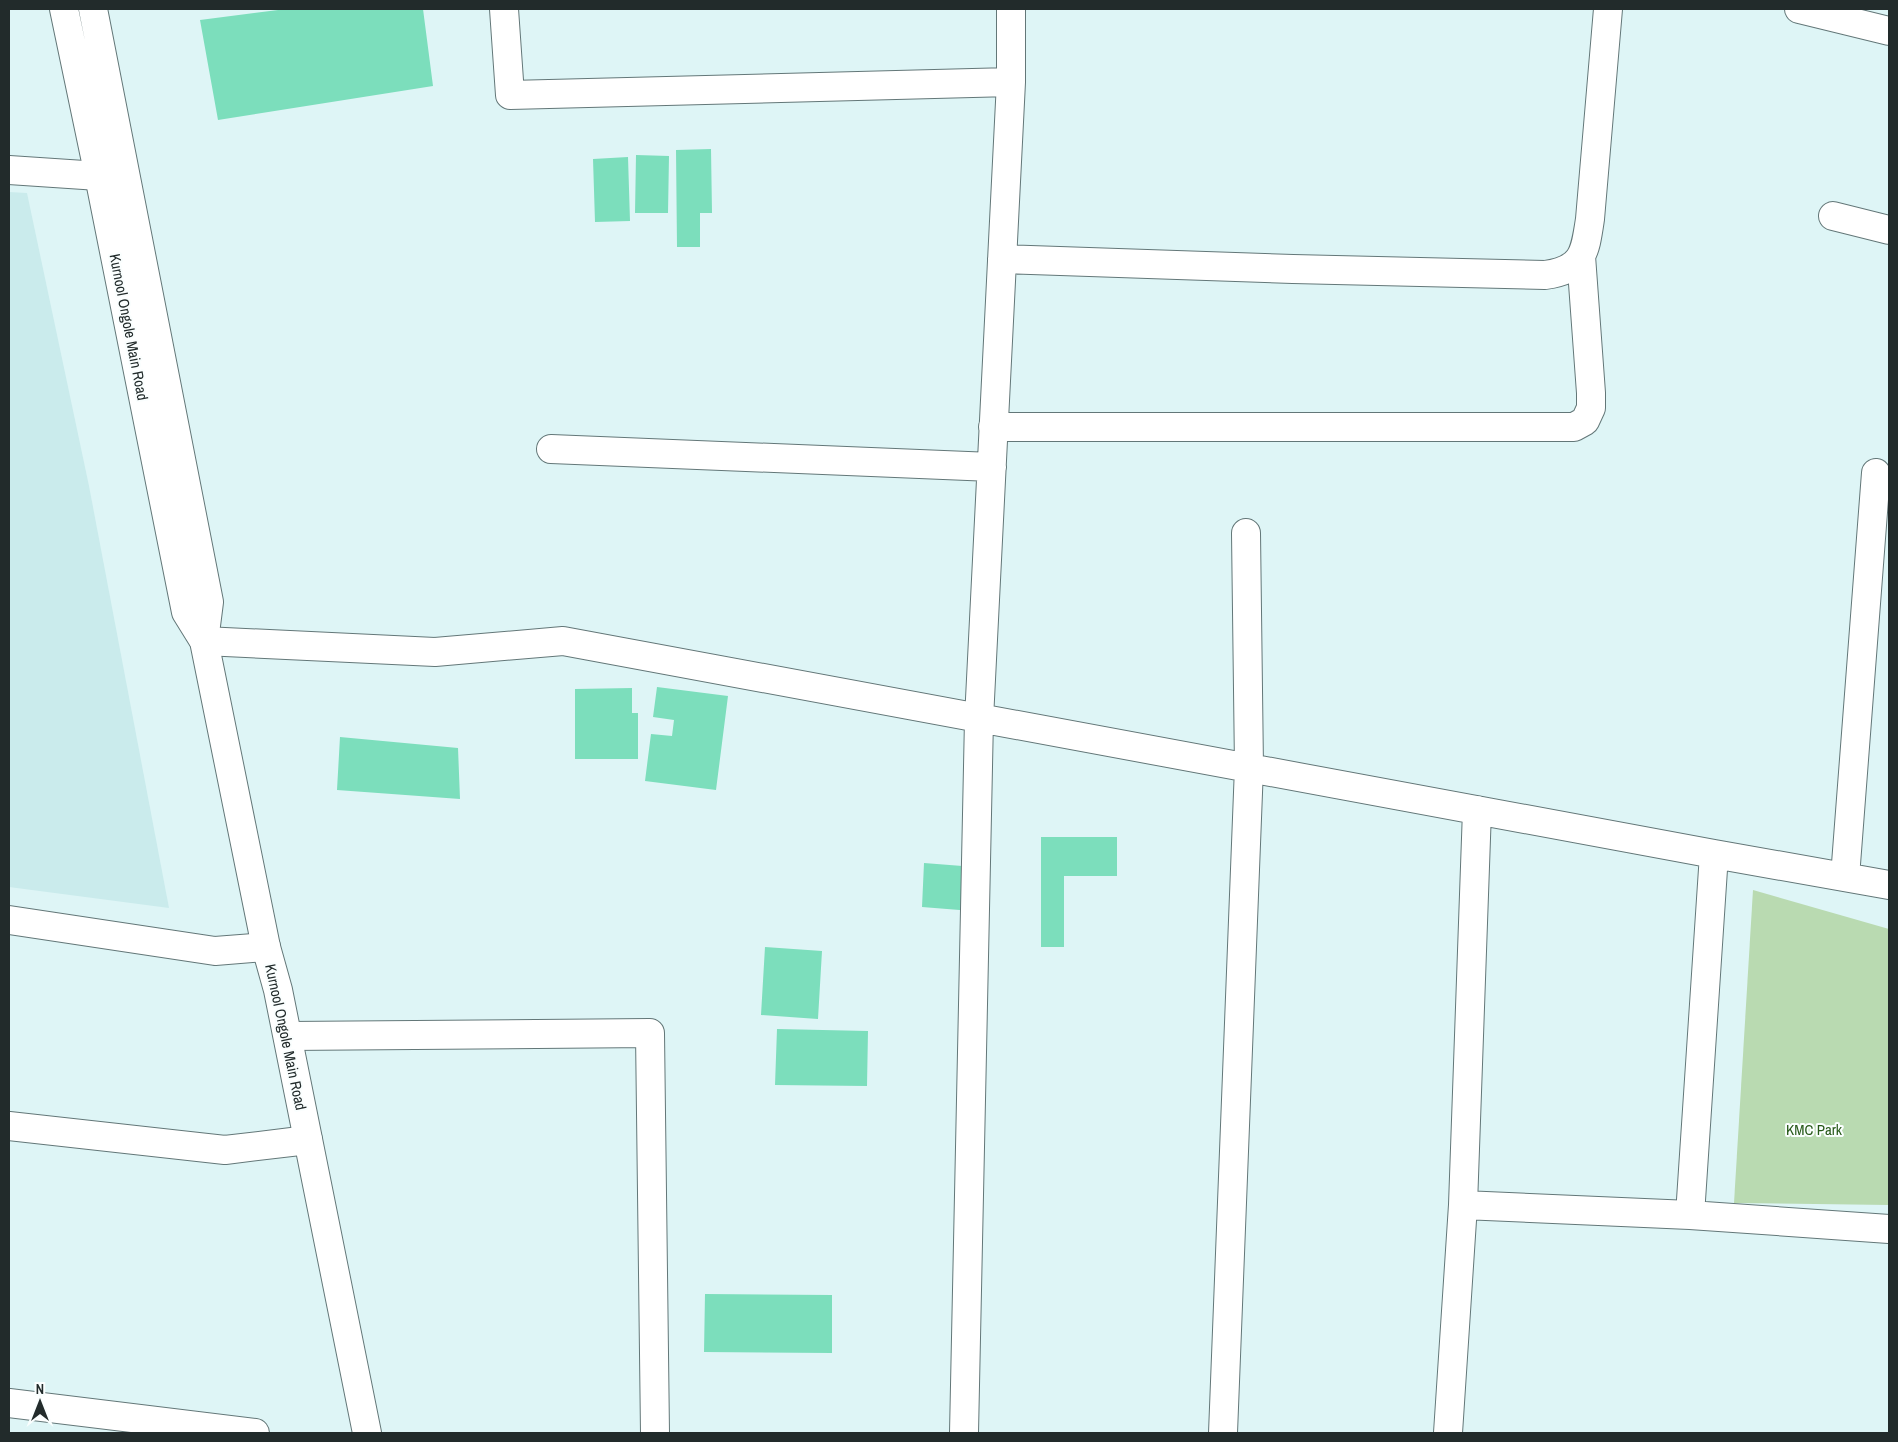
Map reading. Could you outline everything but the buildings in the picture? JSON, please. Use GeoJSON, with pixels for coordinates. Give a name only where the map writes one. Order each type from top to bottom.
{"type":"FeatureCollection","features":[{"type":"Feature","properties":{"kind":"street","name":"Kurnool Ongole Main Road"},"geometry":{"type":"LineString","coordinates":[[64,9],[186,612],[204,640]]}},
{"type":"Feature","properties":{"kind":"street","name":"Kurnool Ongole Main Road"},"geometry":{"type":"LineString","coordinates":[[93,9],[210,602],[204,640],[266,947],[288,1036],[367,1433]]}},
{"type":"Feature","properties":{"kind":"street"},"geometry":{"type":"LineString","coordinates":[[504,9],[510,95],[1011,82]]}},
{"type":"Feature","properties":{"kind":"street"},"geometry":{"type":"LineString","coordinates":[[964,1433],[979,719],[1011,82],[1011,9]]}},
{"type":"Feature","properties":{"kind":"street"},"geometry":{"type":"LineString","coordinates":[[1002,259],[1293,269],[1545,275],[1560,273],[1573,267],[1586,248],[1608,9]]}},
{"type":"Feature","properties":{"kind":"street"},"geometry":{"type":"LineString","coordinates":[[1799,9],[1889,31]]}},
{"type":"Feature","properties":{"kind":"street"},"geometry":{"type":"LineString","coordinates":[[9,170],[99,176]]}},
{"type":"Feature","properties":{"kind":"street"},"geometry":{"type":"LineString","coordinates":[[1832,216],[1889,230]]}},
{"type":"Feature","properties":{"kind":"street"},"geometry":{"type":"LineString","coordinates":[[993,428],[1574,427],[1585,421],[1591,408],[1581,256]]}},
{"type":"Feature","properties":{"kind":"street"},"geometry":{"type":"LineString","coordinates":[[551,450],[992,467]]}},
{"type":"Feature","properties":{"kind":"street"},"geometry":{"type":"LineString","coordinates":[[1845,877],[1876,472]]}},
{"type":"Feature","properties":{"kind":"street"},"geometry":{"type":"LineString","coordinates":[[1223,1433],[1249,767],[1246,533]]}},
{"type":"Feature","properties":{"kind":"street"},"geometry":{"type":"LineString","coordinates":[[204,640],[435,652],[563,641],[1889,885]]}},
{"type":"Feature","properties":{"kind":"street"},"geometry":{"type":"LineString","coordinates":[[1448,1433],[1463,1205],[1477,810]]}},
{"type":"Feature","properties":{"kind":"street"},"geometry":{"type":"LineString","coordinates":[[1690,1215],[1714,854]]}},
{"type":"Feature","properties":{"kind":"street"},"geometry":{"type":"LineString","coordinates":[[9,920],[215,951],[266,947]]}},
{"type":"Feature","properties":{"kind":"street"},"geometry":{"type":"LineString","coordinates":[[288,1036],[650,1033],[655,1433],[671,1433]]}},
{"type":"Feature","properties":{"kind":"street"},"geometry":{"type":"LineString","coordinates":[[9,1126],[225,1150],[308,1140]]}},
{"type":"Feature","properties":{"kind":"street"},"geometry":{"type":"LineString","coordinates":[[1463,1205],[1690,1215],[1889,1229]]}},
{"type":"Feature","properties":{"kind":"street"},"geometry":{"type":"LineString","coordinates":[[9,1403],[255,1433]]}},
{"type":"Feature","properties":{"kind":"shaded area"},"geometry":{"type":"Polygon","coordinates":[[[9,192],[27,193],[89,486],[169,908],[9,887],[9,192]]]}},
{"type":"Feature","properties":{"kind":"green space","name":"KMC Park"},"geometry":{"type":"Polygon","coordinates":[[[1753,890],[1889,929],[1889,1205],[1734,1203],[1753,890]]]}}]}
